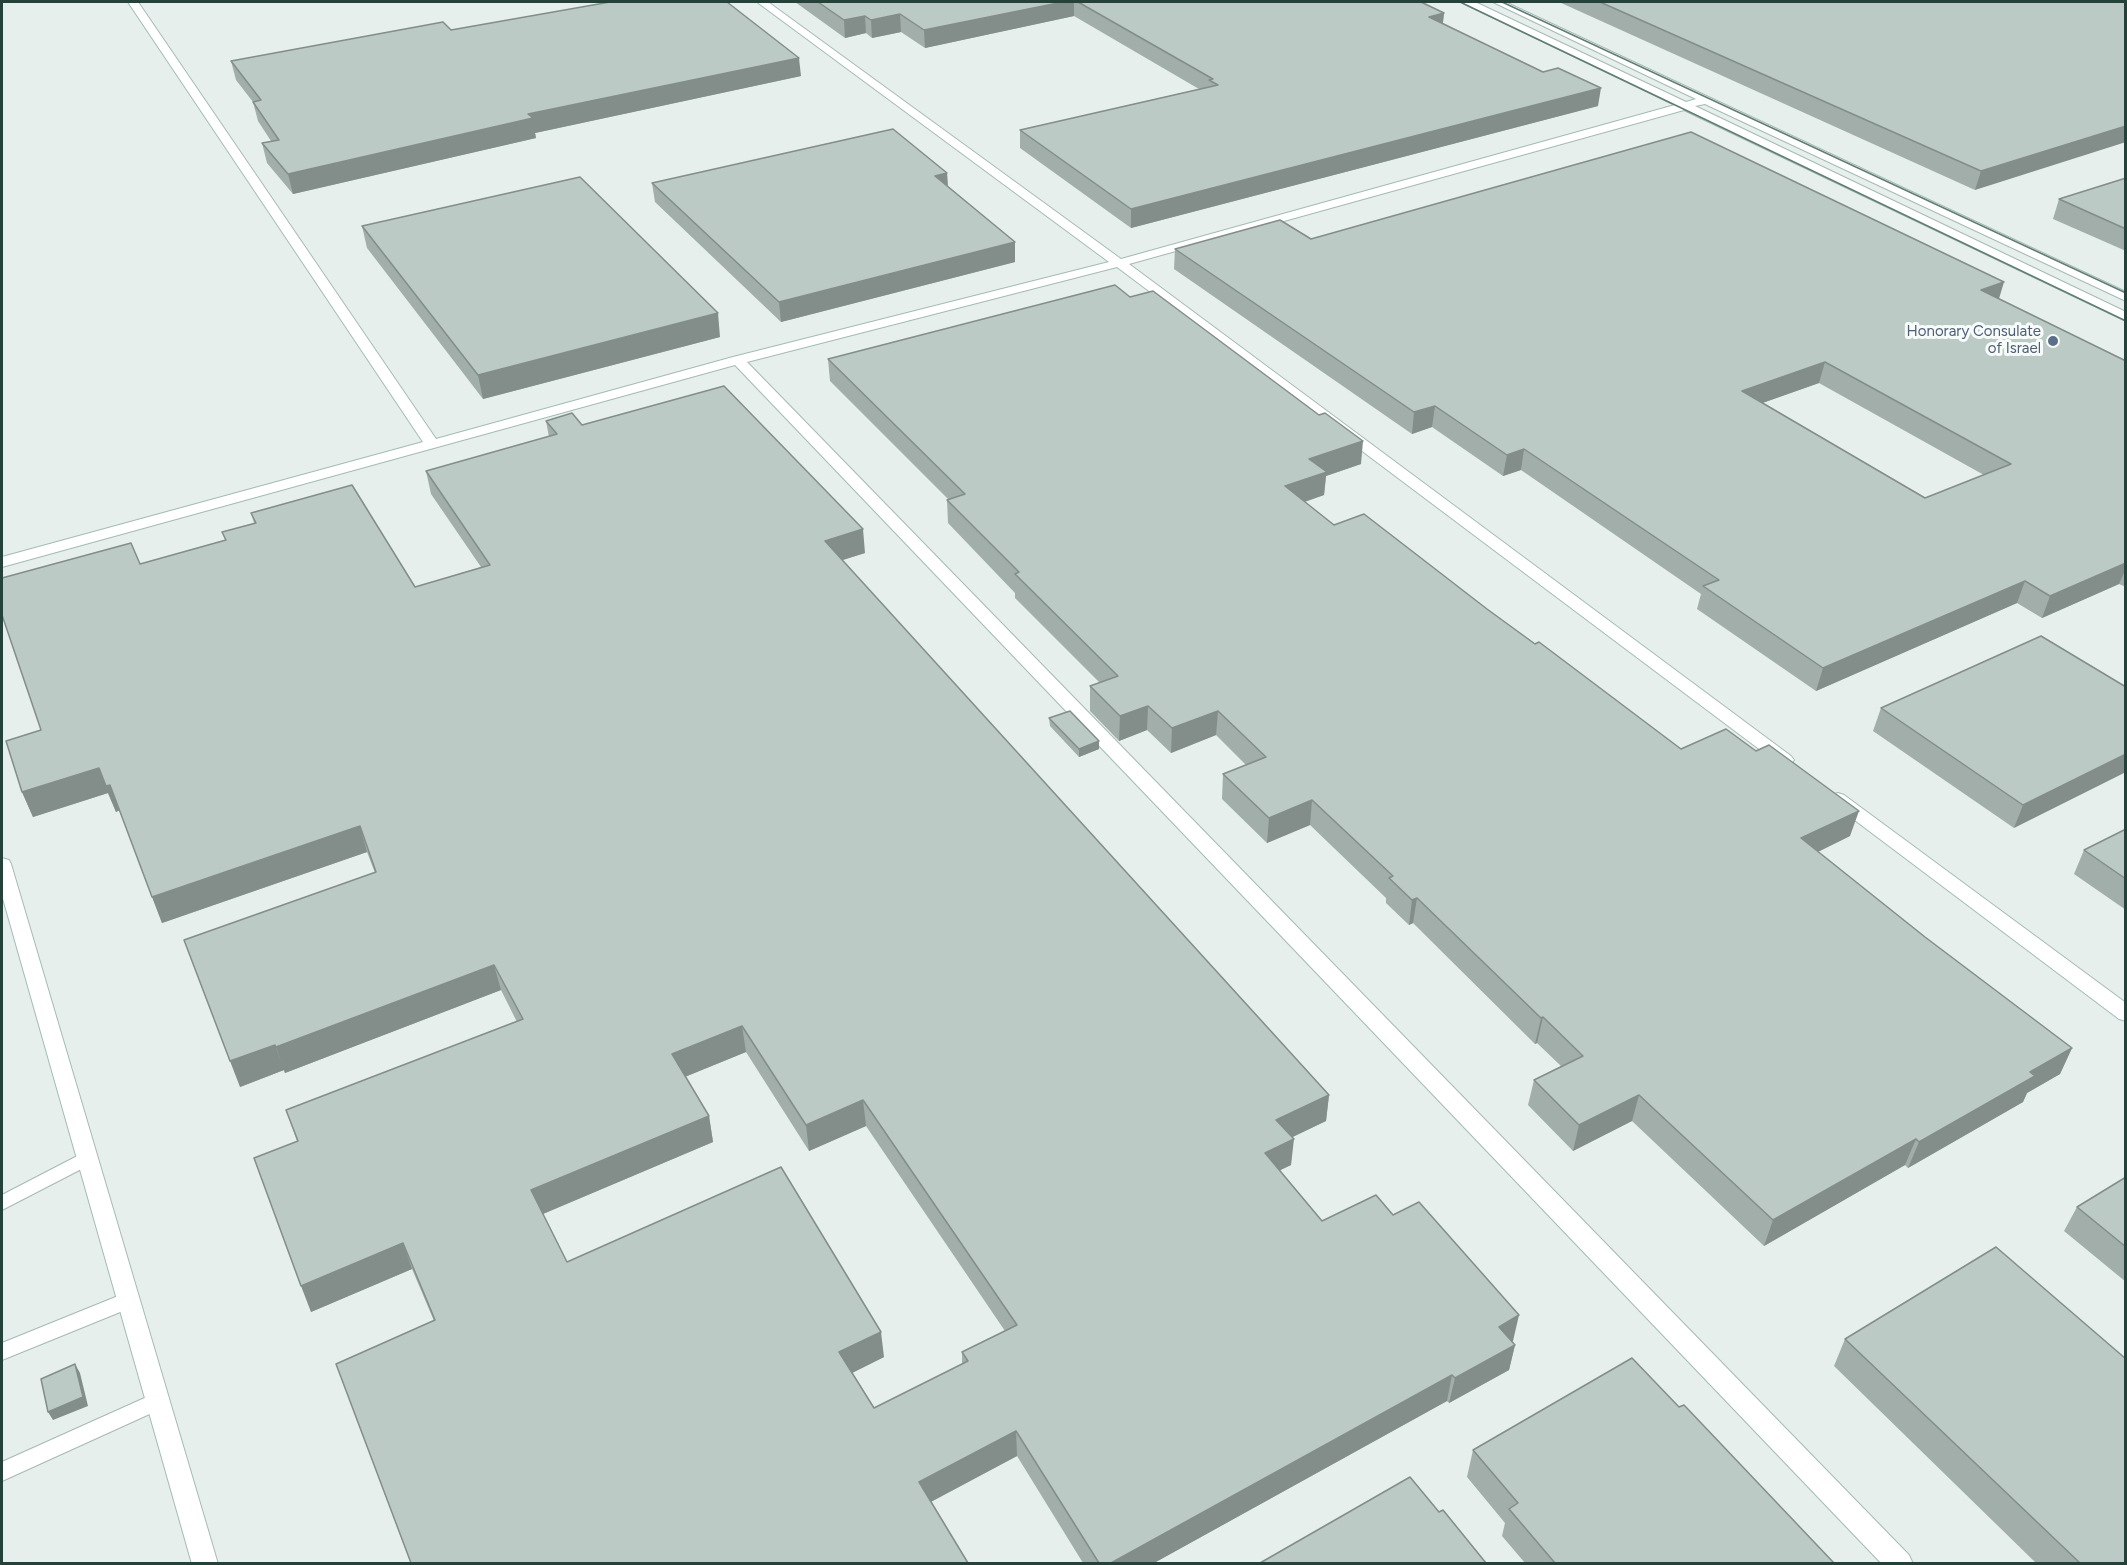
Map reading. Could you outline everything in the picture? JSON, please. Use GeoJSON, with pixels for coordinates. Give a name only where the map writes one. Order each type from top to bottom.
{"type":"FeatureCollection","features":[{"type":"Feature","properties":{"kind":"street"},"geometry":{"type":"LineString","coordinates":[[133,2],[432,444]]}},
{"type":"Feature","properties":{"kind":"street"},"geometry":{"type":"LineString","coordinates":[[762,2],[1119,263],[1800,771]]}},
{"type":"Feature","properties":{"kind":"street"},"geometry":{"type":"LineString","coordinates":[[1468,2],[2126,317]]}},
{"type":"Feature","properties":{"kind":"street"},"geometry":{"type":"LineString","coordinates":[[1498,2],[2126,297]]}},
{"type":"Feature","properties":{"kind":"street"},"geometry":{"type":"LineString","coordinates":[[2,562],[738,360],[1119,263],[1706,100]]}},
{"type":"Feature","properties":{"kind":"street"},"geometry":{"type":"LineString","coordinates":[[738,360],[1900,1563]]}},
{"type":"Feature","properties":{"kind":"street"},"geometry":{"type":"LineString","coordinates":[[1828,792],[2126,1014]]}},
{"type":"Feature","properties":{"kind":"street"},"geometry":{"type":"LineString","coordinates":[[2,864],[205,1563]]}},
{"type":"Feature","properties":{"kind":"lane"},"geometry":{"type":"LineString","coordinates":[[2,1203],[87,1158]]}},
{"type":"Feature","properties":{"kind":"lane"},"geometry":{"type":"LineString","coordinates":[[2,1352],[128,1300]]}},
{"type":"Feature","properties":{"kind":"lane"},"geometry":{"type":"LineString","coordinates":[[2,1472],[158,1401]]}},
{"type":"Feature","properties":{"kind":"building"},"geometry":{"type":"Polygon","coordinates":[[[610,2],[727,2],[799,58],[528,114],[533,118],[288,174],[262,143],[279,140],[253,102],[261,100],[231,61],[443,22],[451,30],[610,2]]]}},
{"type":"Feature","properties":{"kind":"building"},"geometry":{"type":"Polygon","coordinates":[[[818,2],[1063,2],[924,30],[900,14],[871,20],[865,16],[844,20],[818,2]]]}},
{"type":"Feature","properties":{"kind":"building"},"geometry":{"type":"Polygon","coordinates":[[[1078,2],[1421,2],[1444,13],[1429,17],[1543,72],[1558,68],[1601,88],[1131,209],[1020,130],[1218,85],[1209,80],[1213,79],[1078,2]]]}},
{"type":"Feature","properties":{"kind":"building"},"geometry":{"type":"Polygon","coordinates":[[[1600,2],[2126,2],[2126,126],[1981,171],[1600,2]]]}},
{"type":"Feature","properties":{"kind":"building"},"geometry":{"type":"Polygon","coordinates":[[[893,129],[947,173],[935,176],[1015,242],[779,302],[652,183],[893,129]]]}},
{"type":"Feature","properties":{"kind":"building"},"geometry":{"type":"Polygon","coordinates":[[[1691,132],[2004,282],[1981,290],[2126,361],[2126,563],[2050,596],[2025,581],[1823,668],[1703,586],[1719,580],[1524,449],[1507,455],[1435,406],[1414,412],[1175,249],[1280,220],[1311,239],[1691,132]],[[1825,362],[1742,391],[1925,498],[2011,464],[1825,362]]]}},
{"type":"Feature","properties":{"kind":"building"},"geometry":{"type":"Polygon","coordinates":[[[580,177],[718,313],[478,375],[362,226],[580,177]]]}},
{"type":"Feature","properties":{"kind":"building"},"geometry":{"type":"Polygon","coordinates":[[[2126,178],[2126,229],[2059,199],[2126,178]]]}},
{"type":"Feature","properties":{"kind":"building"},"geometry":{"type":"Polygon","coordinates":[[[1115,285],[1130,297],[1153,291],[1319,415],[1325,413],[1363,441],[1309,459],[1327,472],[1285,486],[1334,525],[1364,514],[1487,609],[1535,644],[1539,642],[1681,749],[1726,729],[1756,751],[1769,745],[1859,811],[1801,838],[1925,937],[2072,1048],[2030,1072],[2035,1076],[1919,1142],[1916,1139],[1773,1220],[1639,1095],[1579,1125],[1534,1080],[1583,1056],[1417,898],[1412,900],[1389,878],[1393,876],[1312,800],[1269,818],[1223,774],[1266,757],[1218,711],[1172,728],[1148,706],[1120,716],[1090,686],[1118,676],[1015,574],[1019,572],[947,500],[965,494],[828,359],[1115,285]]]}},
{"type":"Feature","properties":{"kind":"building"},"geometry":{"type":"Polygon","coordinates":[[[724,386],[863,529],[825,541],[1329,1095],[1276,1120],[1294,1139],[1265,1153],[1322,1221],[1376,1195],[1393,1215],[1419,1202],[1519,1315],[1499,1327],[1515,1345],[1455,1378],[1452,1375],[1111,1563],[1099,1563],[1016,1431],[919,1482],[968,1563],[411,1563],[336,1364],[435,1320],[403,1243],[301,1286],[254,1158],[298,1141],[286,1110],[523,1019],[494,965],[276,1047],[275,1045],[230,1061],[184,940],[376,872],[360,826],[152,897],[110,785],[106,786],[99,768],[22,792],[6,741],[41,730],[2,615],[2,578],[131,543],[140,564],[226,540],[222,532],[256,523],[251,513],[352,485],[415,587],[490,565],[426,471],[557,434],[546,421],[572,413],[582,425],[724,386]],[[742,1026],[672,1054],[709,1116],[531,1190],[567,1262],[781,1167],[881,1332],[839,1352],[874,1408],[968,1361],[962,1352],[1017,1325],[863,1100],[806,1125],[742,1026]]]}},
{"type":"Feature","properties":{"kind":"building"},"geometry":{"type":"Polygon","coordinates":[[[2041,636],[2126,687],[2126,754],[2023,805],[1881,708],[2041,636]]]}},
{"type":"Feature","properties":{"kind":"building"},"geometry":{"type":"Polygon","coordinates":[[[1070,711],[1099,741],[1079,749],[1049,718],[1070,711]]]}},
{"type":"Feature","properties":{"kind":"building"},"geometry":{"type":"Polygon","coordinates":[[[2126,829],[2126,879],[2084,850],[2126,829]]]}},
{"type":"Feature","properties":{"kind":"building"},"geometry":{"type":"Polygon","coordinates":[[[2126,1177],[2126,1247],[2077,1207],[2126,1177]]]}},
{"type":"Feature","properties":{"kind":"building"},"geometry":{"type":"Polygon","coordinates":[[[1996,1247],[2126,1359],[2126,1563],[2080,1563],[1845,1339],[1996,1247]]]}},
{"type":"Feature","properties":{"kind":"building"},"geometry":{"type":"Polygon","coordinates":[[[1632,1358],[1679,1407],[1684,1405],[1834,1563],[1555,1563],[1509,1509],[1518,1503],[1473,1450],[1632,1358]]]}},
{"type":"Feature","properties":{"kind":"building"},"geometry":{"type":"Polygon","coordinates":[[[75,1364],[83,1397],[48,1412],[41,1379],[75,1364]]]}},
{"type":"Feature","properties":{"kind":"building"},"geometry":{"type":"Polygon","coordinates":[[[1410,1477],[1439,1512],[1443,1510],[1486,1563],[1260,1563],[1410,1477]]]}},
{"type":"Feature","properties":{"kind":"tram line"},"geometry":{"type":"LineString","coordinates":[[1460,2],[2126,321]]}},
{"type":"Feature","properties":{"kind":"tram line"},"geometry":{"type":"LineString","coordinates":[[1502,2],[2126,293]]}},
{"type":"Feature","properties":{"kind":"place","name":"Honorary Consulate of Israel"},"geometry":{"type":"Point","coordinates":[2053,341]}}]}
